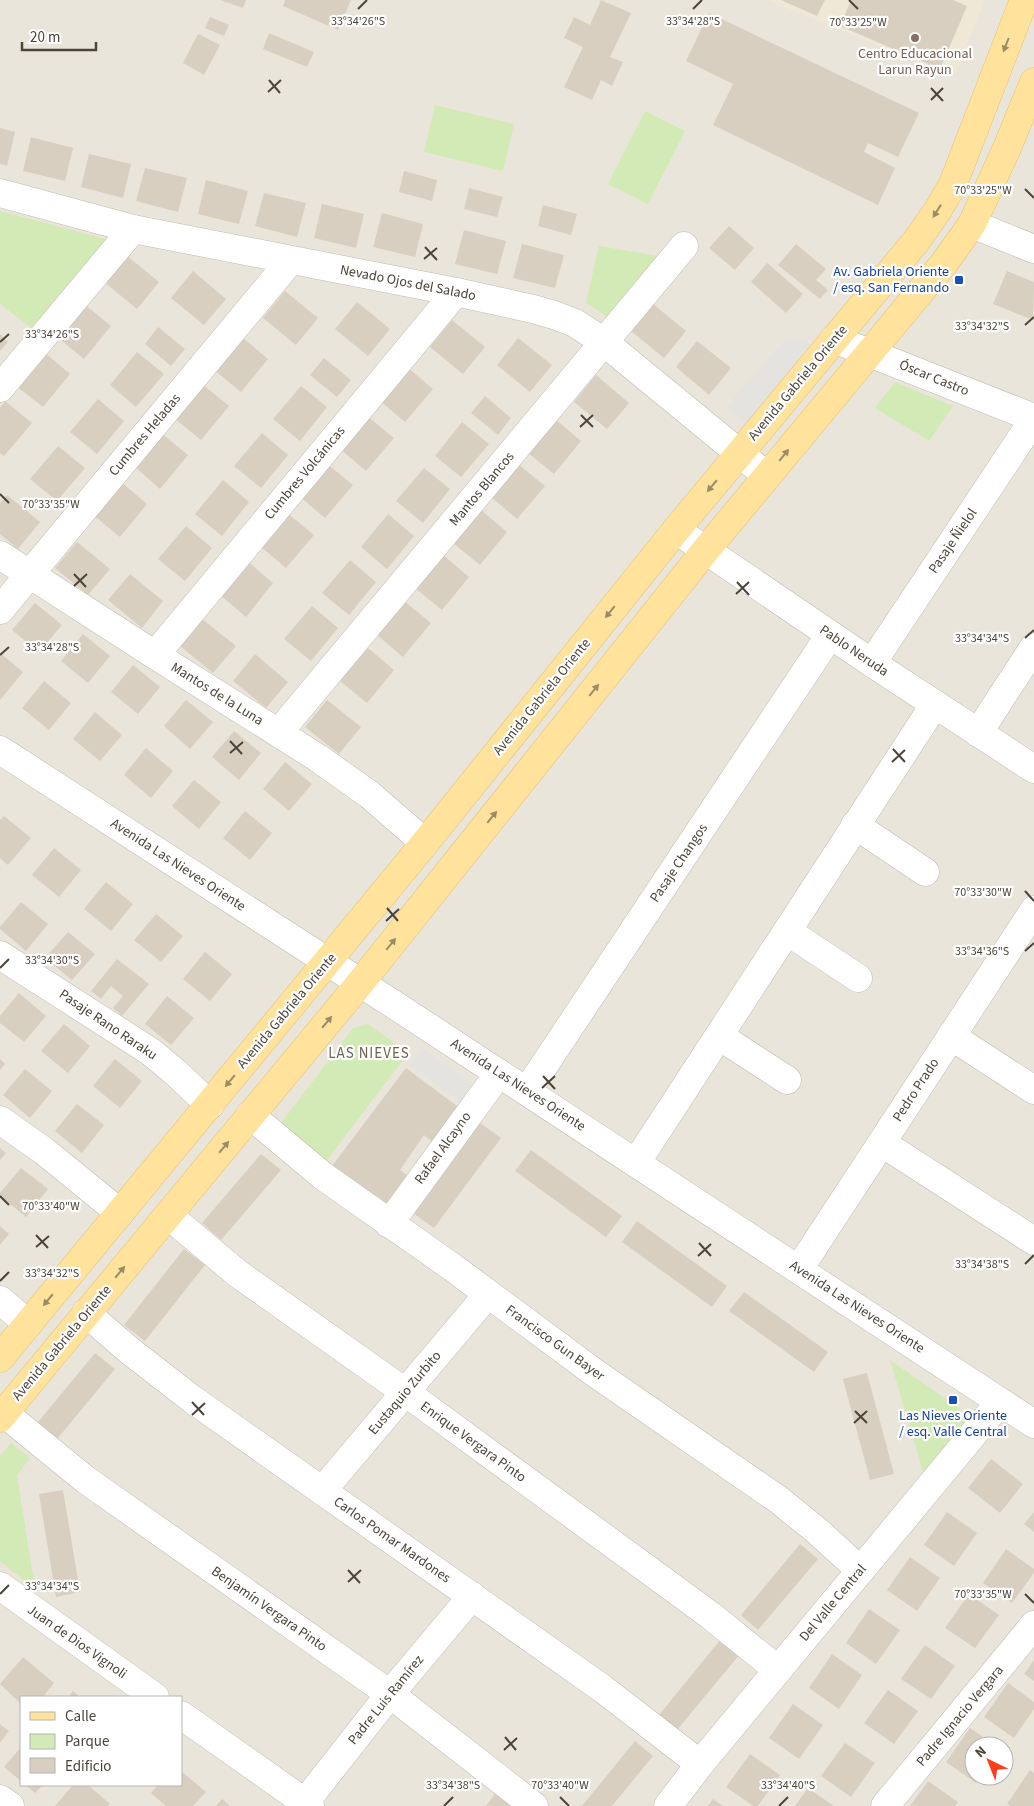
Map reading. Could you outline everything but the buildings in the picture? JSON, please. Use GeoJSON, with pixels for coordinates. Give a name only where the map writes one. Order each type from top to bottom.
{"type":"FeatureCollection","features":[{"type":"Feature","properties":{"kind":"main road","name":"Avenida Gabriela Oriente"},"geometry":{"type":"LineString","coordinates":[[0,1358],[328,962],[739,453],[917,240],[953,184],[1024,0]]}},
{"type":"Feature","properties":{"kind":"main road","name":"Avenida Gabriela Oriente"},"geometry":{"type":"LineString","coordinates":[[2,1416],[360,982],[705,551],[945,262],[972,224],[1004,156],[1033,86]]}},
{"type":"Feature","properties":{"kind":"street","name":"Nevado Ojos del Salado"},"geometry":{"type":"LineString","coordinates":[[0,193],[133,229],[456,292],[554,315],[575,323],[604,342],[767,476]]}},
{"type":"Feature","properties":{"kind":"street"},"geometry":{"type":"LineString","coordinates":[[972,224],[1034,249]]}},
{"type":"Feature","properties":{"kind":"street"},"geometry":{"type":"LineString","coordinates":[[0,388],[133,229]]}},
{"type":"Feature","properties":{"kind":"street","name":"Mantos Blancos"},"geometry":{"type":"LineString","coordinates":[[279,732],[684,246]]}},
{"type":"Feature","properties":{"kind":"street","name":"Cumbres Heladas"},"geometry":{"type":"LineString","coordinates":[[0,610],[290,261]]}},
{"type":"Feature","properties":{"kind":"street","name":"Cumbres Volcánicas"},"geometry":{"type":"LineString","coordinates":[[155,655],[456,292]]}},
{"type":"Feature","properties":{"kind":"street","name":"Óscar Castro"},"geometry":{"type":"LineString","coordinates":[[834,339],[1034,418]]}},
{"type":"Feature","properties":{"kind":"street","name":"Pasaje Ñielol"},"geometry":{"type":"LineString","coordinates":[[872,663],[1034,418]]}},
{"type":"Feature","properties":{"kind":"street","name":"Pablo Neruda"},"geometry":{"type":"LineString","coordinates":[[676,530],[830,635],[1034,769]]}},
{"type":"Feature","properties":{"kind":"street","name":"Mantos de la Luna"},"geometry":{"type":"LineString","coordinates":[[0,555],[346,776],[425,843]]}},
{"type":"Feature","properties":{"kind":"street","name":"Pasaje Changos"},"geometry":{"type":"LineString","coordinates":[[527,1092],[830,635]]}},
{"type":"Feature","properties":{"kind":"street"},"geometry":{"type":"LineString","coordinates":[[978,732],[1034,647]]}},
{"type":"Feature","properties":{"kind":"street"},"geometry":{"type":"LineString","coordinates":[[636,1162],[935,704]]}},
{"type":"Feature","properties":{"kind":"street","name":"Avenida Las Nieves Oriente"},"geometry":{"type":"LineString","coordinates":[[0,750],[360,982],[1034,1424]]}},
{"type":"Feature","properties":{"kind":"street"},"geometry":{"type":"LineString","coordinates":[[856,825],[925,872]]}},
{"type":"Feature","properties":{"kind":"street","name":"Pedro Prado"},"geometry":{"type":"LineString","coordinates":[[798,1269],[951,1036],[1030,926]]}},
{"type":"Feature","properties":{"kind":"street"},"geometry":{"type":"LineString","coordinates":[[787,930],[858,978]]}},
{"type":"Feature","properties":{"kind":"street","name":"Pasaje Rano Raraku"},"geometry":{"type":"LineString","coordinates":[[0,954],[151,1052],[210,1105]]}},
{"type":"Feature","properties":{"kind":"street"},"geometry":{"type":"LineString","coordinates":[[719,1036],[787,1080]]}},
{"type":"Feature","properties":{"kind":"street"},"geometry":{"type":"LineString","coordinates":[[951,1036],[1034,1090]]}},
{"type":"Feature","properties":{"kind":"street","name":"Rafael Alcayno"},"geometry":{"type":"LineString","coordinates":[[389,1224],[499,1073]]}},
{"type":"Feature","properties":{"kind":"street","name":"Francisco Gun Bayer"},"geometry":{"type":"LineString","coordinates":[[250,1115],[323,1176],[452,1267],[596,1373],[779,1500],[860,1570]]}},
{"type":"Feature","properties":{"kind":"street"},"geometry":{"type":"LineString","coordinates":[[0,1120],[44,1151],[120,1213]]}},
{"type":"Feature","properties":{"kind":"street"},"geometry":{"type":"LineString","coordinates":[[882,1143],[1034,1241]]}},
{"type":"Feature","properties":{"kind":"street","name":"Enrique Vergara Pinto"},"geometry":{"type":"LineString","coordinates":[[168,1215],[237,1273],[405,1392],[710,1615],[778,1670]]}},
{"type":"Feature","properties":{"kind":"street","name":"Eustaquio Zurbito"},"geometry":{"type":"LineString","coordinates":[[322,1491],[488,1294]]}},
{"type":"Feature","properties":{"kind":"street"},"geometry":{"type":"LineString","coordinates":[[0,1300],[28,1324]]}},
{"type":"Feature","properties":{"kind":"street","name":"Carlos Pomar Mardones"},"geometry":{"type":"LineString","coordinates":[[86,1313],[130,1351],[192,1399],[603,1689],[700,1764]]}},
{"type":"Feature","properties":{"kind":"street","name":"Del Valle Central"},"geometry":{"type":"LineString","coordinates":[[668,1806],[700,1764],[1000,1402]]}},
{"type":"Feature","properties":{"kind":"street","name":"Benjamín Vergara Pinto"},"geometry":{"type":"LineString","coordinates":[[2,1416],[86,1480],[390,1694],[534,1806]]}},
{"type":"Feature","properties":{"kind":"street","name":"Juan de Dios Vignoli"},"geometry":{"type":"LineString","coordinates":[[0,1586],[155,1696]]}},
{"type":"Feature","properties":{"kind":"street","name":"Padre Luis Ramírez"},"geometry":{"type":"LineString","coordinates":[[306,1805],[390,1694],[472,1596]]}},
{"type":"Feature","properties":{"kind":"street","name":"Padre Ignacio Vergara"},"geometry":{"type":"LineString","coordinates":[[885,1806],[1034,1625]]}},
{"type":"Feature","properties":{"kind":"street"},"geometry":{"type":"LineString","coordinates":[[182,1716],[306,1805]]}},
{"type":"Feature","properties":{"kind":"street"},"geometry":{"type":"LineString","coordinates":[[0,1799],[10,1806]]}},
{"type":"Feature","properties":{"kind":"shaded area"},"geometry":{"type":"Polygon","coordinates":[[[0,0],[1034,0],[1034,1806],[0,1806],[0,0]]]}},
{"type":"Feature","properties":{"kind":"shaded area","name":"Centro Educacional Larun Rayun"},"geometry":{"type":"Polygon","coordinates":[[[767,0],[985,0],[954,76],[767,0]]]}},
{"type":"Feature","properties":{"kind":"shaded area"},"geometry":{"type":"Polygon","coordinates":[[[786,338],[819,346],[751,428],[727,406],[786,338]]]}},
{"type":"Feature","properties":{"kind":"shaded area"},"geometry":{"type":"Polygon","coordinates":[[[422,1048],[472,1083],[460,1101],[409,1065],[422,1048]]]}},
{"type":"Feature","properties":{"kind":"green space"},"geometry":{"type":"Polygon","coordinates":[[[435,105],[514,124],[503,171],[424,152],[435,105]]]}},
{"type":"Feature","properties":{"kind":"green space"},"geometry":{"type":"Polygon","coordinates":[[[645,111],[685,131],[648,204],[608,184],[645,111]]]}},
{"type":"Feature","properties":{"kind":"green space"},"geometry":{"type":"Polygon","coordinates":[[[0,211],[109,240],[34,330],[0,304],[0,211]]]}},
{"type":"Feature","properties":{"kind":"green space"},"geometry":{"type":"Polygon","coordinates":[[[599,246],[664,257],[613,320],[586,303],[599,246]]]}},
{"type":"Feature","properties":{"kind":"green space"},"geometry":{"type":"Polygon","coordinates":[[[895,382],[953,406],[929,441],[875,408],[895,382]]]}},
{"type":"Feature","properties":{"kind":"green space"},"geometry":{"type":"Polygon","coordinates":[[[368,1024],[408,1053],[324,1164],[279,1126],[353,1028],[368,1024]]]}},
{"type":"Feature","properties":{"kind":"green space"},"geometry":{"type":"Polygon","coordinates":[[[890,1360],[973,1418],[925,1478],[890,1360]]]}},
{"type":"Feature","properties":{"kind":"green space"},"geometry":{"type":"Polygon","coordinates":[[[11,1443],[30,1458],[17,1475],[35,1589],[0,1561],[0,1456],[11,1443]]]}},
{"type":"Feature","properties":{"kind":"place","name":"Centro Educacional Larun Rayun"},"geometry":{"type":"Point","coordinates":[915,38]}},
{"type":"Feature","properties":{"kind":"place","name":"Av. Gabriela Oriente / esq. San Fernando"},"geometry":{"type":"Point","coordinates":[959,280]}},
{"type":"Feature","properties":{"kind":"place","name":"Las Nieves Oriente / esq. Valle Central"},"geometry":{"type":"Point","coordinates":[953,1400]}},
{"type":"Feature","properties":{"kind":"district","name":"LAS NIEVES"},"geometry":{"type":"Point","coordinates":[369,1053]}}]}
